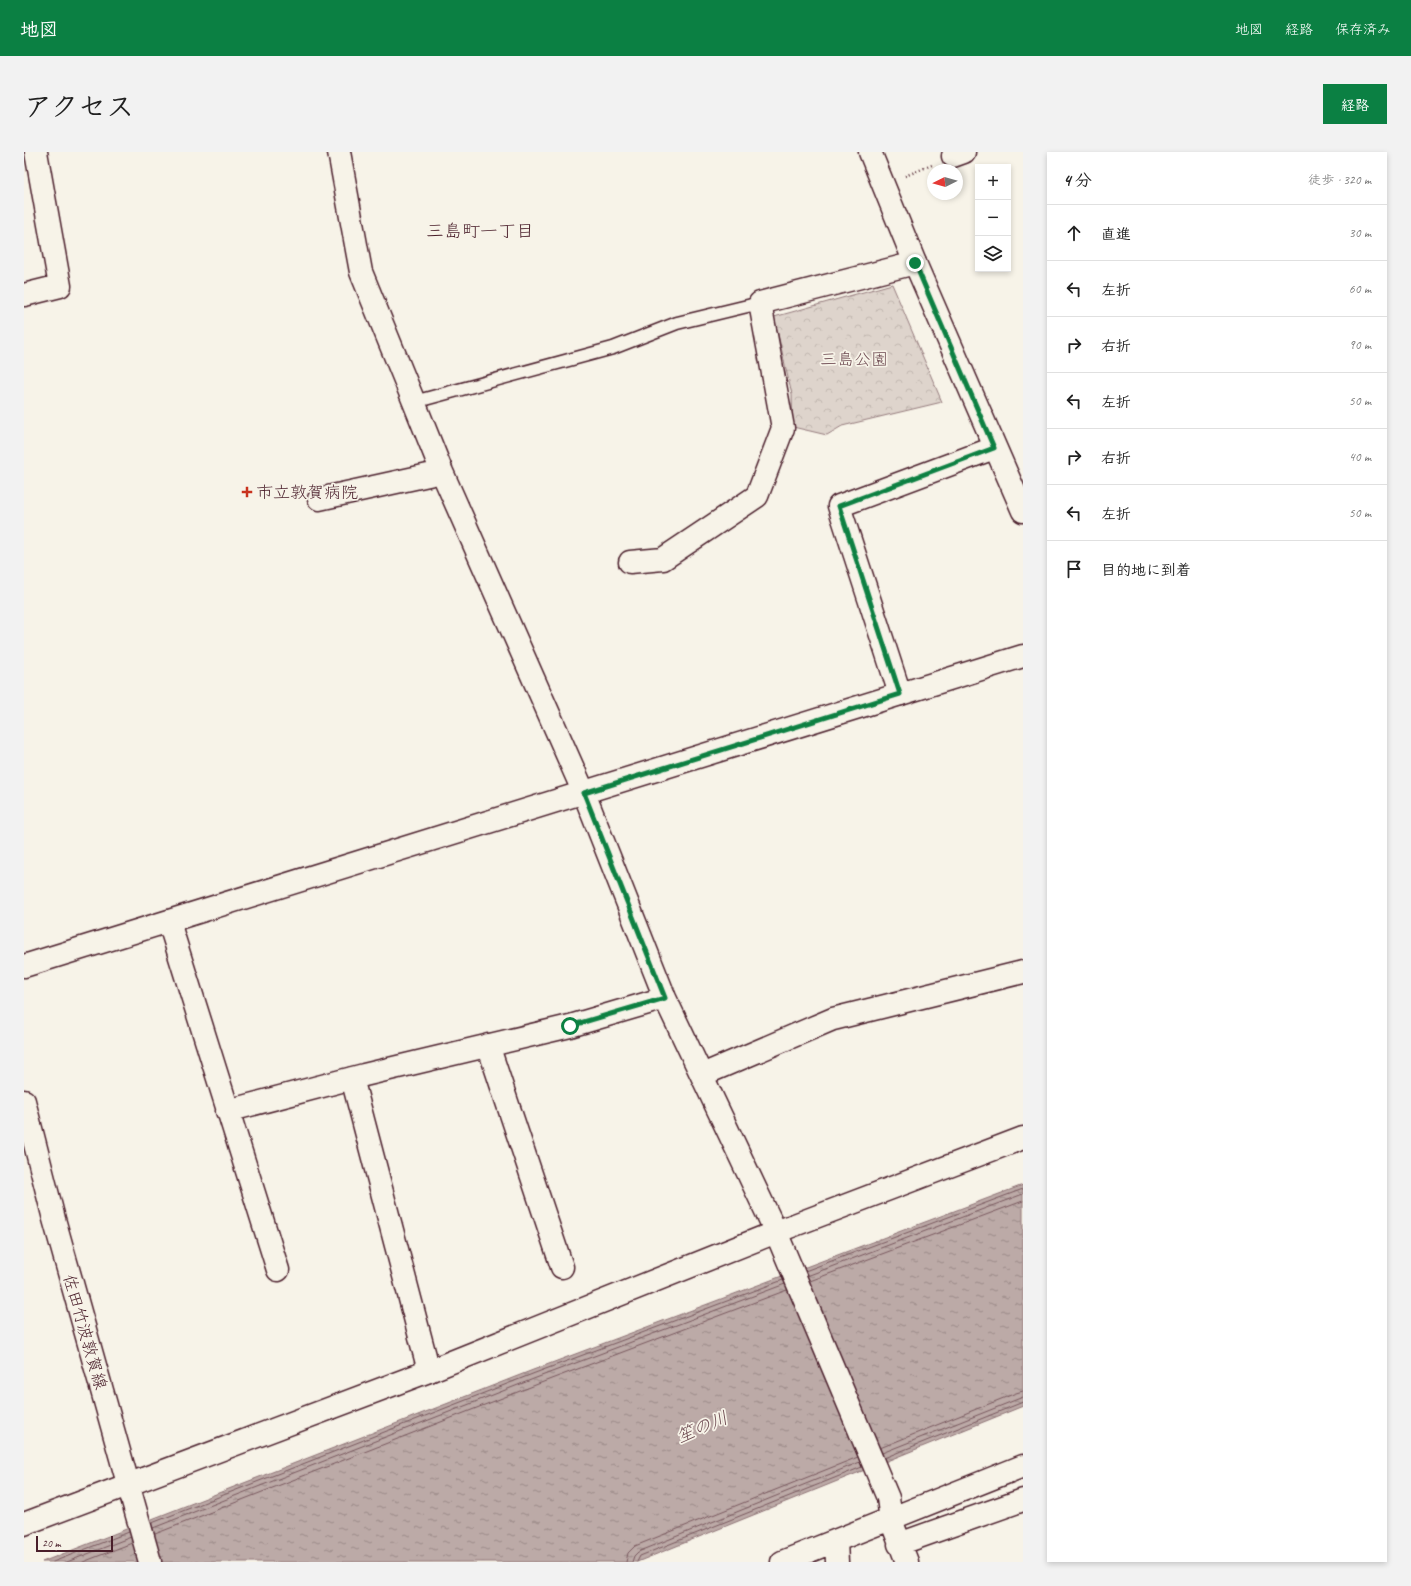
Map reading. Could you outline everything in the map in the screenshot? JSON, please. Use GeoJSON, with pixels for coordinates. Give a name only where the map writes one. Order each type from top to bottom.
{"type":"FeatureCollection","features":[{"type":"Feature","properties":{"kind":"street"},"geometry":{"type":"LineString","coordinates":[[24,295],[60,286],[36,152]]}},
{"type":"Feature","properties":{"kind":"street"},"geometry":{"type":"LineString","coordinates":[[339,152],[360,272],[442,472],[584,793],[665,998],[785,1252],[888,1498],[891,1520],[903,1553],[1023,1500]]}},
{"type":"Feature","properties":{"kind":"street"},"geometry":{"type":"LineString","coordinates":[[870,152],[915,263],[994,448],[1023,511]]}},
{"type":"Feature","properties":{"kind":"street"},"geometry":{"type":"LineString","coordinates":[[630,562],[663,559],[758,496],[783,428],[760,303],[915,263]]}},
{"type":"Feature","properties":{"kind":"street"},"geometry":{"type":"LineString","coordinates":[[900,694],[839,506],[994,448]]}},
{"type":"Feature","properties":{"kind":"street"},"geometry":{"type":"LineString","coordinates":[[318,499],[442,472]]}},
{"type":"Feature","properties":{"kind":"street"},"geometry":{"type":"LineString","coordinates":[[24,966],[1023,656]]}},
{"type":"Feature","properties":{"kind":"street"},"geometry":{"type":"LineString","coordinates":[[169,922],[227,1112],[278,1270]]}},
{"type":"Feature","properties":{"kind":"street"},"geometry":{"type":"LineString","coordinates":[[702,1075],[833,1019],[1023,972]]}},
{"type":"Feature","properties":{"kind":"street"},"geometry":{"type":"LineString","coordinates":[[227,1112],[352,1078],[570,1026],[665,998]]}},
{"type":"Feature","properties":{"kind":"street"},"geometry":{"type":"LineString","coordinates":[[488,1045],[562,1267]]}},
{"type":"Feature","properties":{"kind":"street"},"geometry":{"type":"LineString","coordinates":[[352,1078],[429,1371]]}},
{"type":"Feature","properties":{"kind":"street","name":"佐田竹波敦賀線"},"geometry":{"type":"LineString","coordinates":[[24,1101],[54,1219],[150,1562]]}},
{"type":"Feature","properties":{"kind":"street"},"geometry":{"type":"LineString","coordinates":[[24,1524],[429,1371],[776,1232],[1023,1138]]}},
{"type":"Feature","properties":{"kind":"street"},"geometry":{"type":"LineString","coordinates":[[782,1562],[836,1552],[891,1520],[1023,1466]]}},
{"type":"Feature","properties":{"kind":"lane"},"geometry":{"type":"LineString","coordinates":[[414,402],[613,348],[677,323],[760,303]]}},
{"type":"Feature","properties":{"kind":"path"},"geometry":{"type":"LineString","coordinates":[[883,185],[959,154]]}},
{"type":"Feature","properties":{"kind":"green space","name":"三島公園"},"geometry":{"type":"Polygon","coordinates":[[[892,284],[942,402],[842,426],[827,435],[793,427],[792,395],[774,317],[892,284]]]}},
{"type":"Feature","properties":{"kind":"water","name":"笙の川"},"geometry":{"type":"Polygon","coordinates":[[[1023,1185],[1023,1406],[637,1562],[42,1562],[533,1370],[1023,1185]]]}},
{"type":"Feature","properties":{"kind":"place","name":"市立敦賀病院"},"geometry":{"type":"Point","coordinates":[247,492]}},
{"type":"Feature","properties":{"kind":"district","name":"三島町一丁目"},"geometry":{"type":"Point","coordinates":[480,231]}},
{"type":"Feature","properties":{"kind":"route"},"geometry":{"type":"LineString","coordinates":[[570,1026],[665,998],[584,793],[900,694],[839,506],[994,448],[915,263]]}}]}
